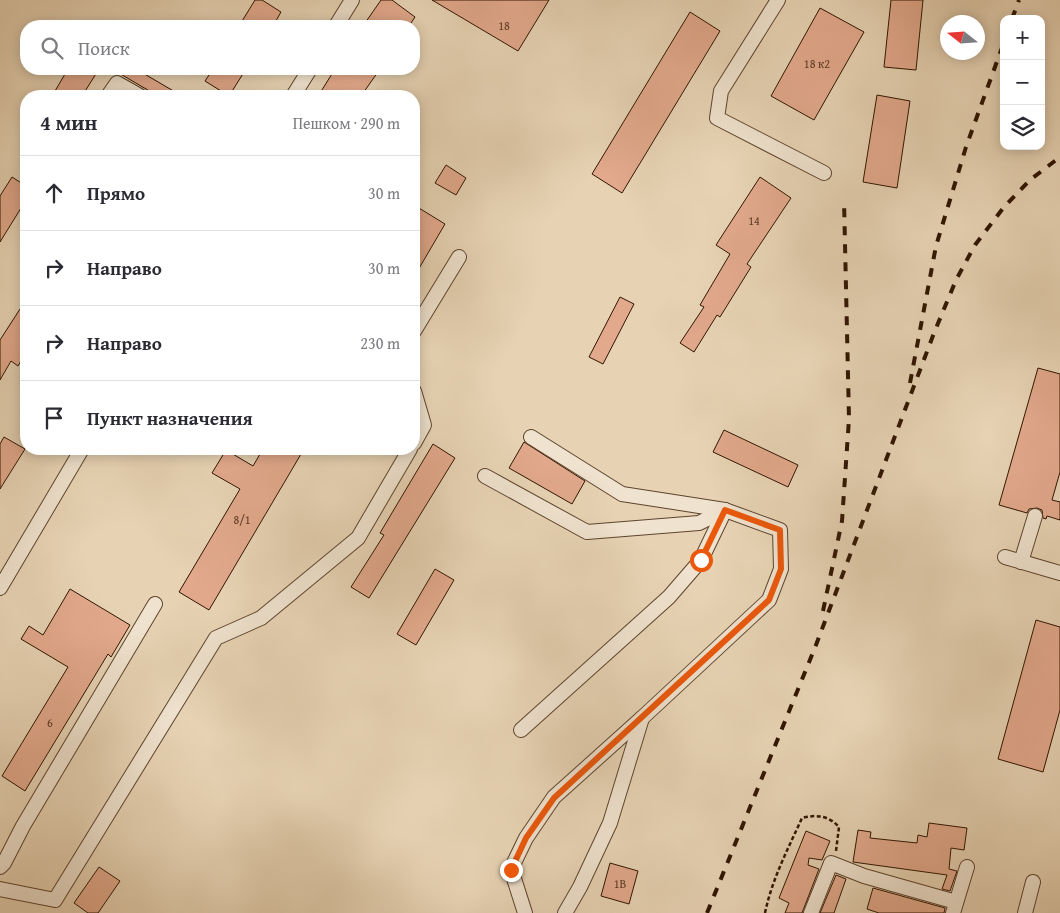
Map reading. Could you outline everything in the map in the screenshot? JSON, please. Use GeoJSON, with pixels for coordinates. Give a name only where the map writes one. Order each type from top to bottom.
{"type":"FeatureCollection","features":[{"type":"Feature","properties":{"kind":"street"},"geometry":{"type":"LineString","coordinates":[[340,20],[352,0]]}},
{"type":"Feature","properties":{"kind":"street"},"geometry":{"type":"LineString","coordinates":[[778,0],[721,92],[717,118],[824,173]]}},
{"type":"Feature","properties":{"kind":"street"},"geometry":{"type":"LineString","coordinates":[[297,90],[306,75]]}},
{"type":"Feature","properties":{"kind":"street"},"geometry":{"type":"LineString","coordinates":[[112,90],[117,82],[130,90]]}},
{"type":"Feature","properties":{"kind":"street"},"geometry":{"type":"LineString","coordinates":[[420,321],[460,257]]}},
{"type":"Feature","properties":{"kind":"street"},"geometry":{"type":"LineString","coordinates":[[420,411],[424,425],[420,432]]}},
{"type":"Feature","properties":{"kind":"street"},"geometry":{"type":"LineString","coordinates":[[525,913],[511,870],[526,838],[554,798],[769,600],[781,569],[780,530],[725,510],[622,494],[531,437]]}},
{"type":"Feature","properties":{"kind":"street"},"geometry":{"type":"LineString","coordinates":[[0,588],[78,455]]}},
{"type":"Feature","properties":{"kind":"street"},"geometry":{"type":"LineString","coordinates":[[0,888],[55,900],[216,638],[261,618],[358,538],[406,455]]}},
{"type":"Feature","properties":{"kind":"street"},"geometry":{"type":"LineString","coordinates":[[484,476],[587,532],[699,523],[725,510]]}},
{"type":"Feature","properties":{"kind":"street"},"geometry":{"type":"LineString","coordinates":[[521,730],[668,597],[701,560],[725,510]]}},
{"type":"Feature","properties":{"kind":"street"},"geometry":{"type":"LineString","coordinates":[[1020,562],[1035,516]]}},
{"type":"Feature","properties":{"kind":"street"},"geometry":{"type":"LineString","coordinates":[[1005,557],[1060,573]]}},
{"type":"Feature","properties":{"kind":"street"},"geometry":{"type":"LineString","coordinates":[[0,867],[155,604]]}},
{"type":"Feature","properties":{"kind":"street"},"geometry":{"type":"LineString","coordinates":[[565,913],[580,887],[610,823],[642,718]]}},
{"type":"Feature","properties":{"kind":"street"},"geometry":{"type":"LineString","coordinates":[[811,913],[831,863],[955,908],[967,868]]}},
{"type":"Feature","properties":{"kind":"street"},"geometry":{"type":"LineString","coordinates":[[1027,913],[1033,882]]}},
{"type":"Feature","properties":{"kind":"path"},"geometry":{"type":"LineString","coordinates":[[764,913],[768,896],[780,865],[802,818],[813,815],[831,818],[839,827],[837,850],[831,863]]}},
{"type":"Feature","properties":{"kind":"building"},"geometry":{"type":"Polygon","coordinates":[[[255,0],[262,0],[281,12],[276,20],[243,20],[255,0]]]}},
{"type":"Feature","properties":{"kind":"building"},"geometry":{"type":"Polygon","coordinates":[[[381,0],[392,0],[415,17],[413,20],[367,20],[381,0]]]}},
{"type":"Feature","properties":{"kind":"building"},"geometry":{"type":"Polygon","coordinates":[[[432,0],[549,0],[518,51],[432,0]]]}},
{"type":"Feature","properties":{"kind":"building"},"geometry":{"type":"Polygon","coordinates":[[[891,0],[923,0],[916,70],[884,67],[891,0]]]}},
{"type":"Feature","properties":{"kind":"building"},"geometry":{"type":"Polygon","coordinates":[[[820,8],[864,32],[814,120],[771,96],[820,8]]]}},
{"type":"Feature","properties":{"kind":"building"},"geometry":{"type":"Polygon","coordinates":[[[690,12],[720,31],[622,193],[592,174],[690,12]]]}},
{"type":"Feature","properties":{"kind":"building"},"geometry":{"type":"Polygon","coordinates":[[[64,75],[95,75],[86,90],[56,90],[64,75]]]}},
{"type":"Feature","properties":{"kind":"building"},"geometry":{"type":"Polygon","coordinates":[[[122,75],[146,75],[172,90],[148,90],[122,75]]]}},
{"type":"Feature","properties":{"kind":"building"},"geometry":{"type":"Polygon","coordinates":[[[209,75],[242,75],[233,90],[219,90],[205,81],[209,75]]]}},
{"type":"Feature","properties":{"kind":"building"},"geometry":{"type":"Polygon","coordinates":[[[331,75],[376,75],[365,90],[322,90],[331,75]]]}},
{"type":"Feature","properties":{"kind":"building"},"geometry":{"type":"Polygon","coordinates":[[[877,95],[910,101],[897,188],[863,182],[877,95]]]}},
{"type":"Feature","properties":{"kind":"building"},"geometry":{"type":"Polygon","coordinates":[[[446,165],[466,178],[456,195],[435,183],[446,165]]]}},
{"type":"Feature","properties":{"kind":"building"},"geometry":{"type":"Polygon","coordinates":[[[12,177],[20,182],[20,210],[0,242],[0,196],[12,177]]]}},
{"type":"Feature","properties":{"kind":"building"},"geometry":{"type":"Polygon","coordinates":[[[760,177],[791,198],[747,264],[751,267],[720,317],[717,315],[694,352],[680,343],[704,307],[700,305],[730,254],[716,245],[760,177]]]}},
{"type":"Feature","properties":{"kind":"building"},"geometry":{"type":"Polygon","coordinates":[[[420,209],[445,224],[420,267],[420,209]]]}},
{"type":"Feature","properties":{"kind":"building"},"geometry":{"type":"Polygon","coordinates":[[[620,297],[634,304],[603,364],[589,357],[620,297]]]}},
{"type":"Feature","properties":{"kind":"building"},"geometry":{"type":"Polygon","coordinates":[[[20,309],[20,363],[18,366],[11,361],[0,380],[0,340],[20,309]]]}},
{"type":"Feature","properties":{"kind":"building"},"geometry":{"type":"Polygon","coordinates":[[[1038,368],[1060,374],[1060,472],[1052,500],[1060,502],[1060,520],[1047,516],[1046,519],[1043,518],[1042,510],[1037,508],[1029,509],[1027,513],[999,505],[1038,368]]]}},
{"type":"Feature","properties":{"kind":"building"},"geometry":{"type":"Polygon","coordinates":[[[724,430],[798,465],[788,487],[713,452],[724,430]]]}},
{"type":"Feature","properties":{"kind":"building"},"geometry":{"type":"Polygon","coordinates":[[[4,437],[20,446],[21,455],[0,489],[0,444],[4,437]]]}},
{"type":"Feature","properties":{"kind":"building"},"geometry":{"type":"Polygon","coordinates":[[[524,442],[585,481],[572,504],[509,468],[524,442]]]}},
{"type":"Feature","properties":{"kind":"building"},"geometry":{"type":"Polygon","coordinates":[[[433,444],[455,458],[369,598],[351,587],[384,535],[380,533],[433,444]]]}},
{"type":"Feature","properties":{"kind":"building"},"geometry":{"type":"Polygon","coordinates":[[[223,455],[234,455],[253,466],[259,455],[300,455],[209,610],[179,592],[240,489],[212,473],[223,455]]]}},
{"type":"Feature","properties":{"kind":"building"},"geometry":{"type":"Polygon","coordinates":[[[435,569],[454,580],[416,645],[397,634],[435,569]]]}},
{"type":"Feature","properties":{"kind":"building"},"geometry":{"type":"Polygon","coordinates":[[[70,589],[130,625],[111,657],[108,654],[25,791],[2,776],[68,667],[21,639],[29,626],[43,635],[70,589]]]}},
{"type":"Feature","properties":{"kind":"building"},"geometry":{"type":"Polygon","coordinates":[[[1036,620],[1060,627],[1060,710],[1043,772],[998,759],[1036,620]]]}},
{"type":"Feature","properties":{"kind":"building"},"geometry":{"type":"Polygon","coordinates":[[[929,823],[967,828],[964,850],[951,848],[949,869],[957,871],[950,891],[942,889],[947,875],[853,862],[858,830],[871,832],[870,838],[917,843],[918,835],[927,837],[929,823]]]}},
{"type":"Feature","properties":{"kind":"building"},"geometry":{"type":"Polygon","coordinates":[[[806,831],[830,841],[822,860],[809,858],[808,865],[819,869],[802,913],[785,913],[789,903],[779,898],[806,831]]]}},
{"type":"Feature","properties":{"kind":"building"},"geometry":{"type":"Polygon","coordinates":[[[610,863],[638,871],[629,904],[601,896],[610,863]]]}},
{"type":"Feature","properties":{"kind":"building"},"geometry":{"type":"Polygon","coordinates":[[[99,867],[120,881],[98,913],[88,913],[74,903],[99,867]]]}},
{"type":"Feature","properties":{"kind":"building"},"geometry":{"type":"Polygon","coordinates":[[[836,875],[846,879],[834,913],[820,913],[836,875]]]}},
{"type":"Feature","properties":{"kind":"building"},"geometry":{"type":"Polygon","coordinates":[[[873,888],[945,908],[944,913],[879,913],[867,909],[873,888]]]}},
{"type":"Feature","properties":{"kind":"railway"},"geometry":{"type":"LineString","coordinates":[[1013,15],[1019,0]]}},
{"type":"Feature","properties":{"kind":"railway"},"geometry":{"type":"LineString","coordinates":[[910,383],[936,246],[966,147],[1000,53]]}},
{"type":"Feature","properties":{"kind":"railway"},"geometry":{"type":"LineString","coordinates":[[707,913],[816,645],[934,333],[956,280],[975,245],[1004,207],[1030,180],[1060,157]]}},
{"type":"Feature","properties":{"kind":"railway"},"geometry":{"type":"LineString","coordinates":[[823,611],[842,521],[849,419],[844,200]]}},
{"type":"Feature","properties":{"kind":"route"},"geometry":{"type":"LineString","coordinates":[[511,870],[526,838],[554,798],[769,600],[781,569],[780,530],[725,510],[701,560]]}}]}
